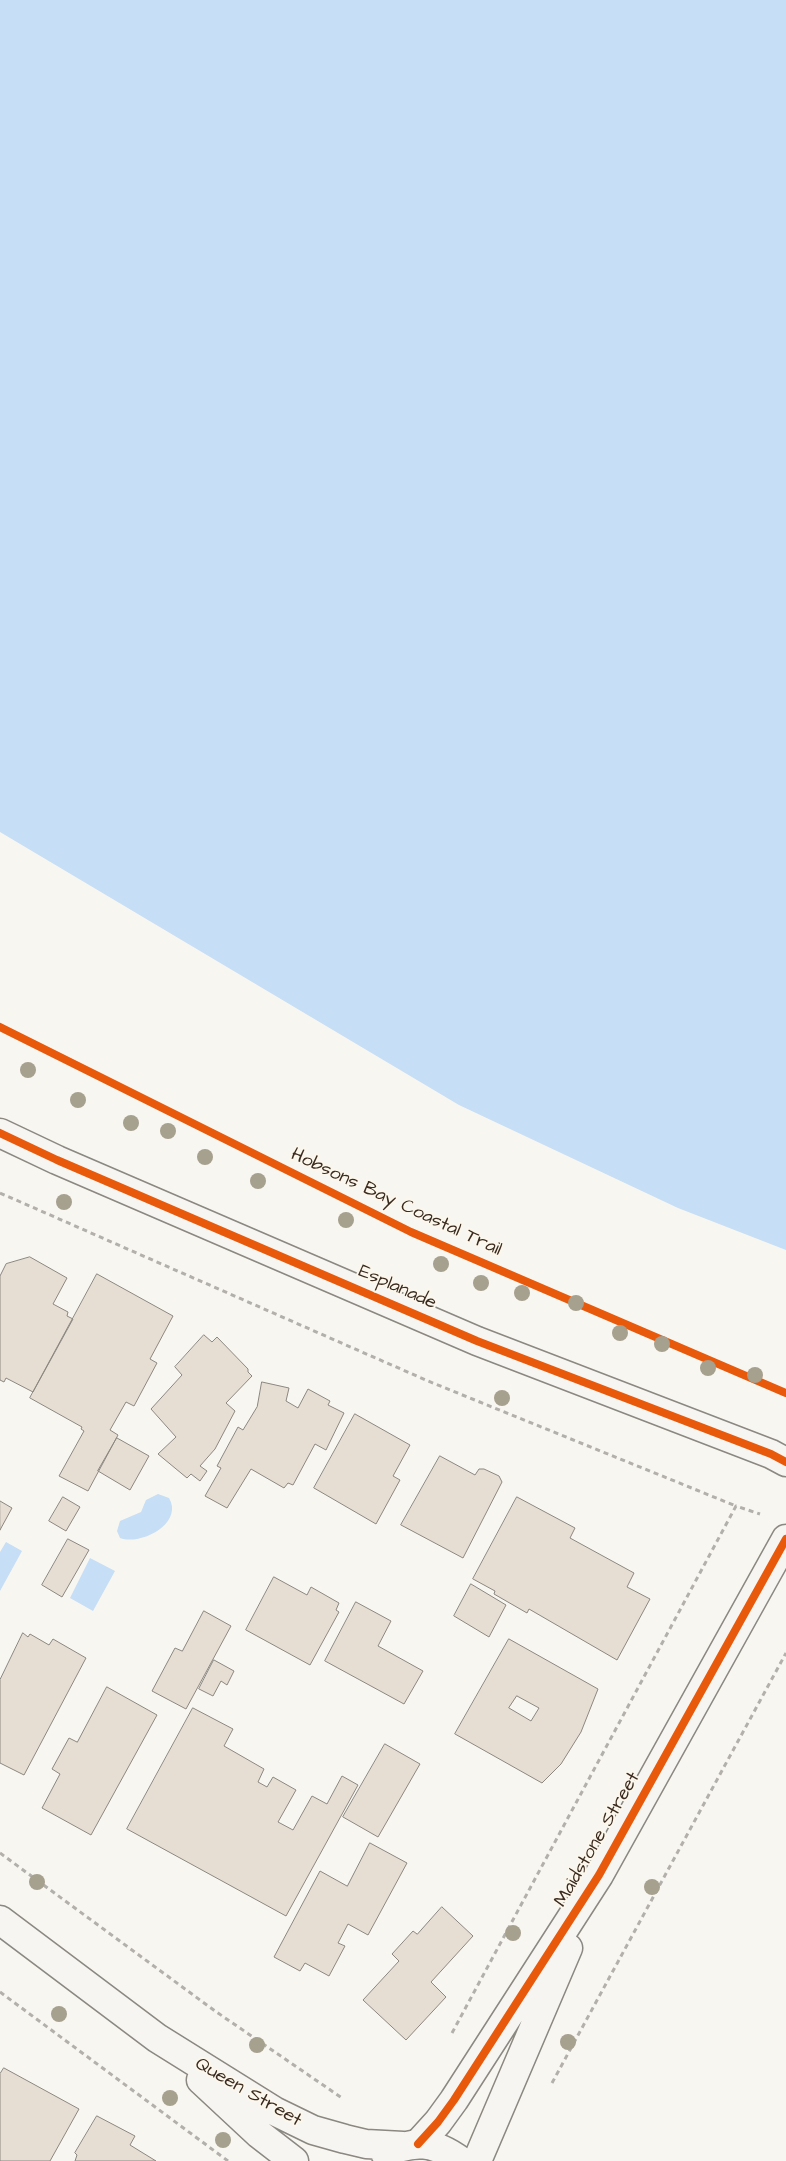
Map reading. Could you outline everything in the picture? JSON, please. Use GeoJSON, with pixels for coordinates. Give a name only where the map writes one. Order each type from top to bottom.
{"type":"FeatureCollection","features":[{"type":"Feature","properties":{"kind":"street","name":"Esplanade"},"geometry":{"type":"LineString","coordinates":[[0,1133],[56,1160],[477,1341],[771,1454],[786,1462]]}},
{"type":"Feature","properties":{"kind":"street","name":"Maidstone Street"},"geometry":{"type":"LineString","coordinates":[[410,2145],[438,2122],[454,2100],[599,1875],[786,1539]]}},
{"type":"Feature","properties":{"kind":"street","name":"Maidstone Street"},"geometry":{"type":"LineString","coordinates":[[477,2161],[599,1875]]}},
{"type":"Feature","properties":{"kind":"street","name":"Queen Street"},"geometry":{"type":"LineString","coordinates":[[0,1920],[157,2038],[274,2111],[313,2130],[366,2144],[433,2146],[448,2152],[461,2161]]}},
{"type":"Feature","properties":{"kind":"street","name":"Queen Street"},"geometry":{"type":"LineString","coordinates":[[157,2038],[259,2134],[294,2161]]}},
{"type":"Feature","properties":{"kind":"street"},"geometry":{"type":"LineString","coordinates":[[376,2161],[385,2153],[410,2145]]}},
{"type":"Feature","properties":{"kind":"path"},"geometry":{"type":"LineString","coordinates":[[0,1193],[423,1379],[761,1515]]}},
{"type":"Feature","properties":{"kind":"path"},"geometry":{"type":"LineString","coordinates":[[448,2039],[736,1506]]}},
{"type":"Feature","properties":{"kind":"path"},"geometry":{"type":"LineString","coordinates":[[551,2085],[786,1653]]}},
{"type":"Feature","properties":{"kind":"path"},"geometry":{"type":"LineString","coordinates":[[0,1853],[215,2011],[346,2102]]}},
{"type":"Feature","properties":{"kind":"path"},"geometry":{"type":"LineString","coordinates":[[0,1992],[228,2161]]}},
{"type":"Feature","properties":{"kind":"water"},"geometry":{"type":"Polygon","coordinates":[[[0,0],[786,0],[786,1250],[678,1208],[459,1105],[0,832],[0,0]]]}},
{"type":"Feature","properties":{"kind":"water"},"geometry":{"type":"Polygon","coordinates":[[[158,1494],[169,1498],[172,1507],[171,1516],[166,1524],[139,1539],[129,1540],[120,1538],[117,1531],[120,1521],[141,1512],[146,1500],[158,1494]]]}},
{"type":"Feature","properties":{"kind":"water"},"geometry":{"type":"Polygon","coordinates":[[[6,1542],[22,1551],[0,1591],[0,1552],[6,1542]]]}},
{"type":"Feature","properties":{"kind":"water"},"geometry":{"type":"Polygon","coordinates":[[[90,1558],[115,1571],[93,1611],[70,1598],[90,1558]]]}},
{"type":"Feature","properties":{"kind":"building"},"geometry":{"type":"Polygon","coordinates":[[[30,1257],[67,1278],[53,1304],[68,1312],[67,1316],[73,1319],[33,1392],[6,1378],[4,1382],[0,1380],[0,1276],[6,1264],[30,1257]]]}},
{"type":"Feature","properties":{"kind":"building"},"geometry":{"type":"Polygon","coordinates":[[[97,1274],[173,1316],[150,1359],[157,1363],[134,1406],[126,1402],[110,1430],[118,1435],[88,1491],[59,1476],[84,1431],[81,1429],[82,1427],[30,1398],[97,1274]]]}},
{"type":"Feature","properties":{"kind":"building"},"geometry":{"type":"Polygon","coordinates":[[[204,1335],[212,1342],[217,1337],[248,1369],[252,1376],[226,1403],[235,1411],[215,1449],[200,1466],[207,1471],[200,1481],[191,1474],[187,1478],[158,1454],[176,1437],[151,1409],[182,1375],[175,1367],[204,1335]]]}},
{"type":"Feature","properties":{"kind":"building"},"geometry":{"type":"Polygon","coordinates":[[[262,1382],[289,1388],[286,1401],[298,1408],[308,1389],[330,1401],[328,1405],[344,1413],[326,1450],[315,1444],[293,1485],[288,1483],[284,1488],[251,1469],[227,1508],[205,1496],[221,1468],[217,1466],[238,1427],[243,1430],[257,1407],[262,1382]]]}},
{"type":"Feature","properties":{"kind":"building"},"geometry":{"type":"Polygon","coordinates":[[[355,1414],[410,1445],[393,1476],[400,1480],[376,1524],[314,1488],[355,1414]]]}},
{"type":"Feature","properties":{"kind":"building"},"geometry":{"type":"Polygon","coordinates":[[[117,1438],[149,1456],[130,1490],[98,1471],[117,1438]]]}},
{"type":"Feature","properties":{"kind":"building"},"geometry":{"type":"Polygon","coordinates":[[[440,1456],[475,1475],[479,1469],[484,1469],[499,1476],[502,1482],[463,1558],[401,1525],[440,1456]]]}},
{"type":"Feature","properties":{"kind":"building"},"geometry":{"type":"Polygon","coordinates":[[[63,1497],[80,1507],[66,1531],[49,1521],[63,1497]]]}},
{"type":"Feature","properties":{"kind":"building"},"geometry":{"type":"Polygon","coordinates":[[[517,1497],[575,1528],[570,1538],[634,1573],[627,1587],[650,1599],[617,1660],[529,1609],[527,1613],[494,1594],[495,1591],[473,1579],[517,1497]]]}},
{"type":"Feature","properties":{"kind":"building"},"geometry":{"type":"Polygon","coordinates":[[[0,1501],[12,1508],[0,1530],[0,1501]]]}},
{"type":"Feature","properties":{"kind":"building"},"geometry":{"type":"Polygon","coordinates":[[[68,1539],[89,1550],[62,1597],[42,1585],[68,1539]]]}},
{"type":"Feature","properties":{"kind":"building"},"geometry":{"type":"Polygon","coordinates":[[[274,1577],[307,1595],[311,1587],[339,1603],[336,1610],[339,1612],[310,1665],[246,1630],[274,1577]]]}},
{"type":"Feature","properties":{"kind":"building"},"geometry":{"type":"Polygon","coordinates":[[[471,1584],[506,1605],[489,1637],[454,1616],[471,1584]]]}},
{"type":"Feature","properties":{"kind":"building"},"geometry":{"type":"Polygon","coordinates":[[[356,1602],[391,1621],[378,1646],[423,1671],[404,1704],[325,1661],[356,1602]]]}},
{"type":"Feature","properties":{"kind":"building"},"geometry":{"type":"Polygon","coordinates":[[[204,1611],[231,1626],[186,1709],[152,1691],[175,1648],[182,1651],[204,1611]]]}},
{"type":"Feature","properties":{"kind":"building"},"geometry":{"type":"Polygon","coordinates":[[[23,1633],[28,1637],[30,1634],[49,1645],[53,1639],[86,1658],[24,1775],[0,1763],[0,1680],[23,1633]]]}},
{"type":"Feature","properties":{"kind":"building"},"geometry":{"type":"Polygon","coordinates":[[[509,1639],[598,1689],[581,1732],[561,1764],[542,1783],[455,1734],[509,1639]],[[517,1696],[509,1708],[531,1721],[539,1708],[517,1696]]]}},
{"type":"Feature","properties":{"kind":"building"},"geometry":{"type":"Polygon","coordinates":[[[214,1660],[234,1671],[227,1685],[221,1681],[213,1696],[199,1689],[214,1660]]]}},
{"type":"Feature","properties":{"kind":"building"},"geometry":{"type":"Polygon","coordinates":[[[107,1687],[157,1715],[91,1835],[42,1808],[60,1774],[52,1769],[69,1738],[77,1742],[107,1687]]]}},
{"type":"Feature","properties":{"kind":"building"},"geometry":{"type":"Polygon","coordinates":[[[193,1708],[233,1729],[224,1746],[264,1769],[258,1782],[267,1787],[273,1777],[296,1790],[278,1822],[293,1830],[312,1796],[327,1804],[342,1776],[358,1785],[286,1916],[127,1829],[193,1708]]]}},
{"type":"Feature","properties":{"kind":"building"},"geometry":{"type":"Polygon","coordinates":[[[385,1744],[420,1764],[378,1837],[343,1817],[385,1744]]]}},
{"type":"Feature","properties":{"kind":"building"},"geometry":{"type":"Polygon","coordinates":[[[370,1843],[407,1863],[368,1935],[348,1924],[338,1943],[345,1946],[329,1976],[305,1963],[300,1971],[274,1957],[320,1871],[347,1886],[370,1843]]]}},
{"type":"Feature","properties":{"kind":"building"},"geometry":{"type":"Polygon","coordinates":[[[442,1907],[473,1936],[431,1982],[446,1997],[406,2040],[363,2000],[399,1961],[392,1954],[413,1931],[417,1934],[442,1907]]]}},
{"type":"Feature","properties":{"kind":"building"},"geometry":{"type":"Polygon","coordinates":[[[4,2068],[79,2109],[50,2161],[0,2161],[0,2074],[4,2068]]]}},
{"type":"Feature","properties":{"kind":"building"},"geometry":{"type":"Polygon","coordinates":[[[97,2116],[135,2136],[130,2145],[156,2161],[75,2161],[77,2155],[75,2153],[97,2116]]]}},
{"type":"Feature","properties":{"kind":"cycle path","name":"Hobsons Bay Coastal Trail"},"geometry":{"type":"LineString","coordinates":[[0,1027],[411,1232],[786,1393]]}},
{"type":"Feature","properties":{"kind":"cycle path"},"geometry":{"type":"LineString","coordinates":[[0,1133],[57,1160],[477,1341],[771,1454],[786,1462]]}},
{"type":"Feature","properties":{"kind":"cycle path"},"geometry":{"type":"LineString","coordinates":[[418,2144],[438,2122],[454,2100],[599,1875],[786,1539]]}}]}
